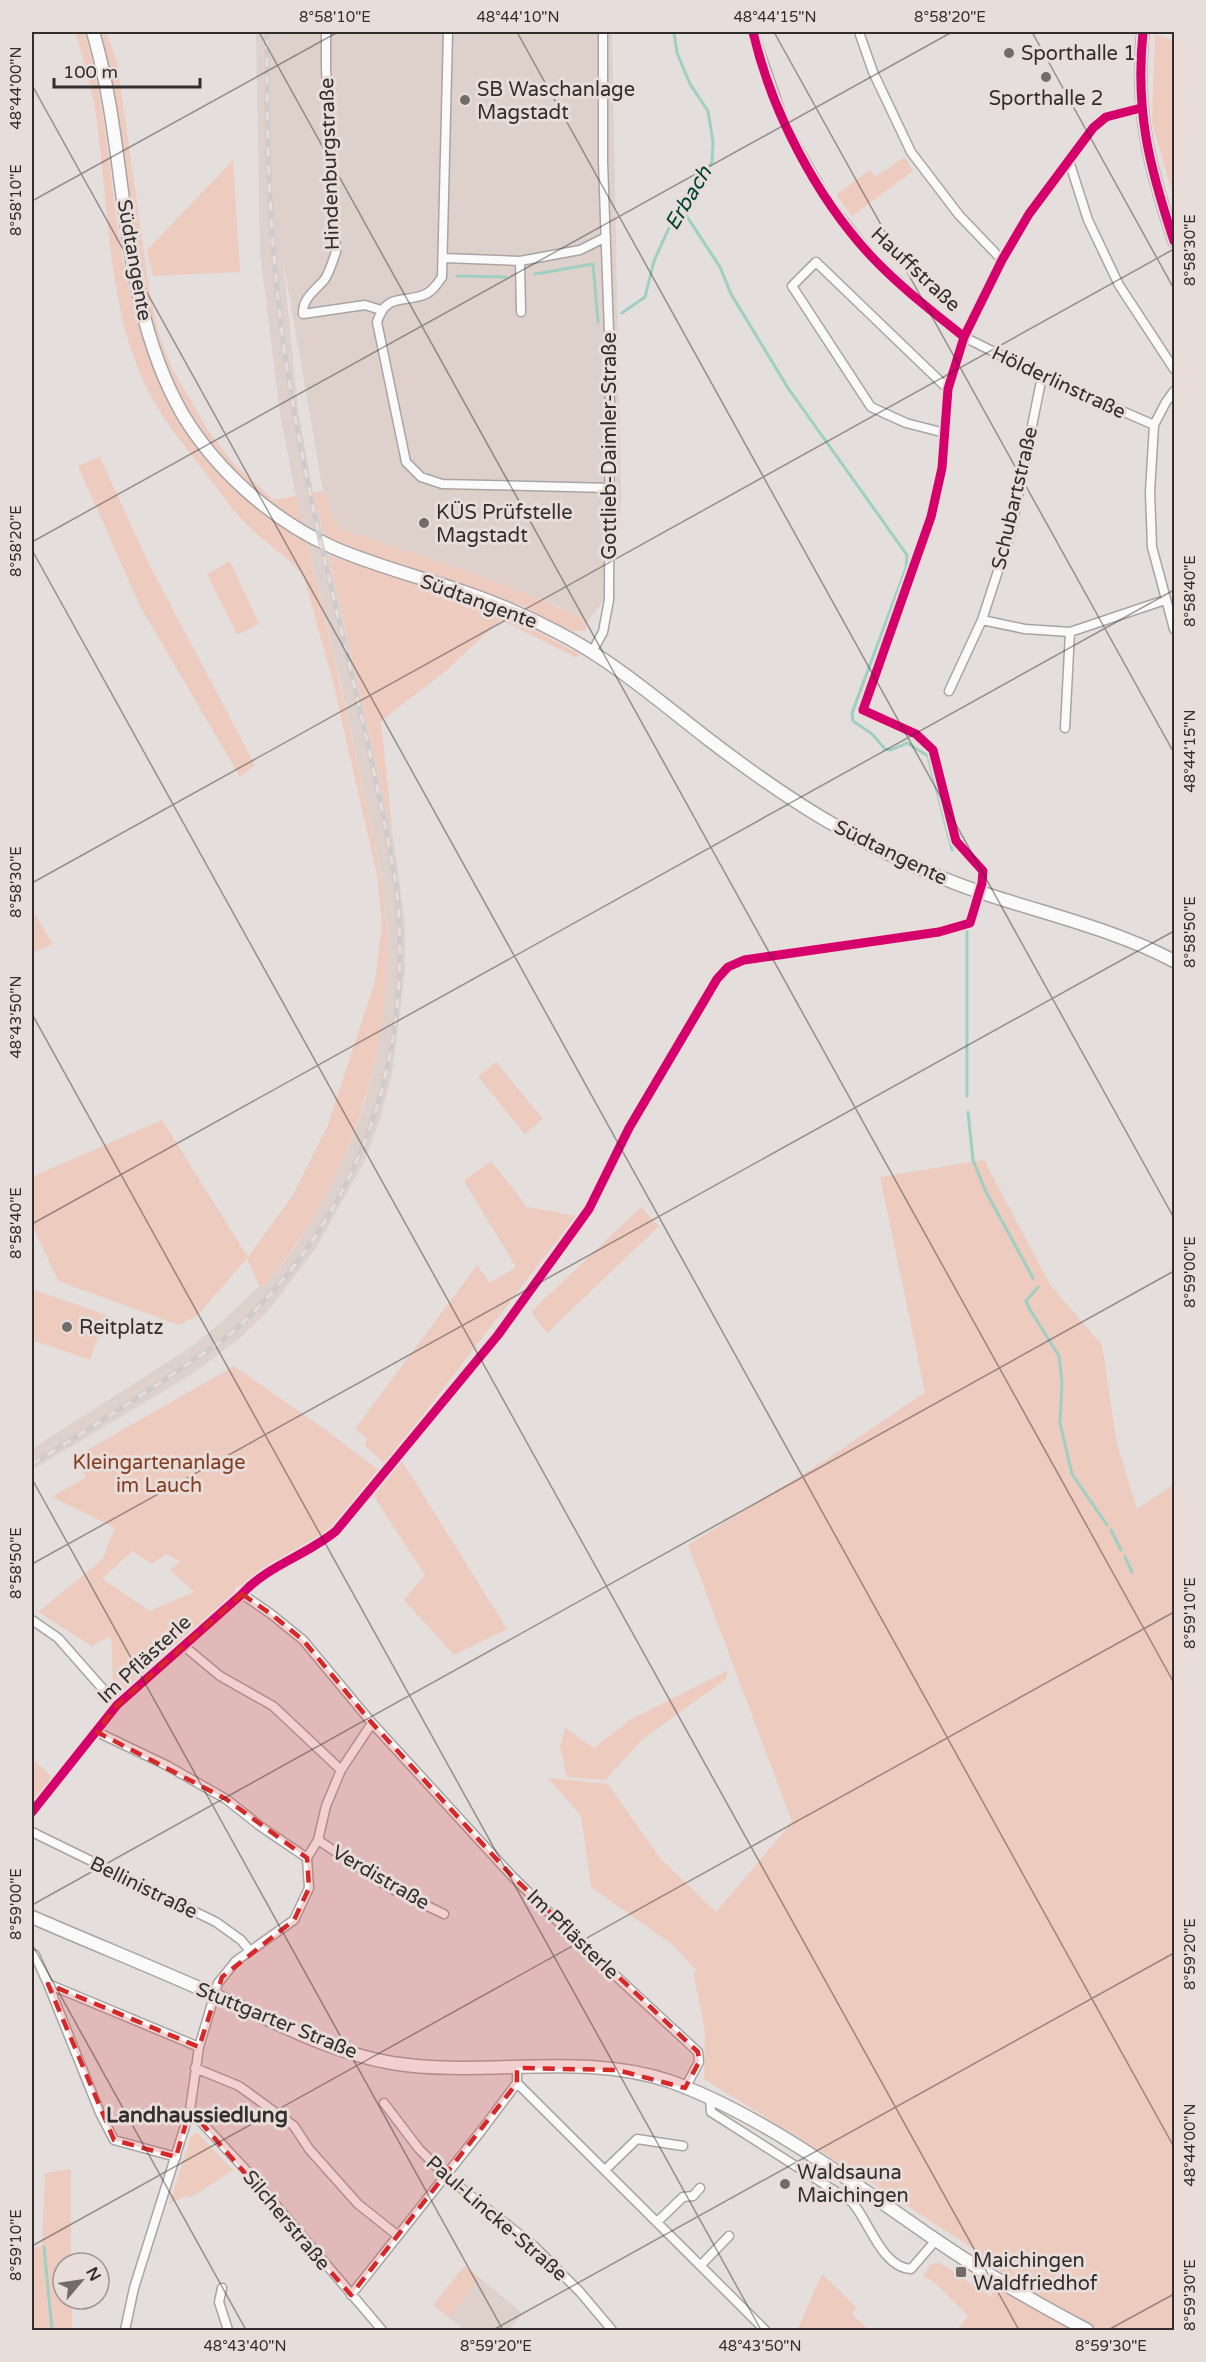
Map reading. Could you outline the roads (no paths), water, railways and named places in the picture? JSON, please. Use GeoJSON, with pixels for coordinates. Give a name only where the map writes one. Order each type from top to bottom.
{"type":"FeatureCollection","features":[{"type":"Feature","properties":{"kind":"main road","name":"Südtangente"},"geometry":{"type":"LineString","coordinates":[[93,32],[110,99],[133,262],[148,333],[169,388],[185,417],[224,469],[263,505],[328,545],[380,566],[497,604],[553,630],[592,652],[754,773],[841,829],[921,868],[969,888],[1127,939],[1174,961]]}},
{"type":"Feature","properties":{"kind":"main road","name":"Stuttgarter Straße"},"geometry":{"type":"LineString","coordinates":[[32,1917],[298,2033],[388,2062],[438,2068],[583,2067],[647,2075],[686,2088],[792,2145],[872,2194],[936,2240],[1002,2283],[1087,2331]]}},
{"type":"Feature","properties":{"kind":"street","name":"Hindenburgstraße"},"geometry":{"type":"LineString","coordinates":[[326,32],[336,252],[326,277],[302,307],[303,314],[365,305],[381,310]]}},
{"type":"Feature","properties":{"kind":"street"},"geometry":{"type":"LineString","coordinates":[[448,32],[442,277],[427,294],[386,304],[377,322],[406,462],[421,477],[442,484],[610,488]]}},
{"type":"Feature","properties":{"kind":"street","name":"Gottlieb-Daimler-Straße"},"geometry":{"type":"LineString","coordinates":[[592,652],[603,632],[609,600],[610,361],[603,162],[603,32]]}},
{"type":"Feature","properties":{"kind":"street","name":"Hauffstraße"},"geometry":{"type":"LineString","coordinates":[[753,32],[786,127],[828,201],[871,256],[922,303],[964,337]]}},
{"type":"Feature","properties":{"kind":"street"},"geometry":{"type":"LineString","coordinates":[[860,32],[873,72],[911,152],[959,215],[1002,260]]}},
{"type":"Feature","properties":{"kind":"street"},"geometry":{"type":"LineString","coordinates":[[1143,32],[1139,85],[1141,108],[1154,176],[1174,241]]}},
{"type":"Feature","properties":{"kind":"street"},"geometry":{"type":"LineString","coordinates":[[948,389],[816,262],[792,286],[871,407],[906,423],[945,433],[948,389],[964,337],[1002,260],[1029,213],[1093,128],[1106,117],[1141,108]]}},
{"type":"Feature","properties":{"kind":"street"},"geometry":{"type":"LineString","coordinates":[[1070,161],[1088,220],[1119,285],[1174,369]]}},
{"type":"Feature","properties":{"kind":"street"},"geometry":{"type":"LineString","coordinates":[[444,258],[520,261],[580,250],[606,237]]}},
{"type":"Feature","properties":{"kind":"street"},"geometry":{"type":"LineString","coordinates":[[520,261],[521,312]]}},
{"type":"Feature","properties":{"kind":"street","name":"Hölderlinstraße"},"geometry":{"type":"LineString","coordinates":[[964,337],[1042,376],[1154,425]]}},
{"type":"Feature","properties":{"kind":"street","name":"Schubartstraße"},"geometry":{"type":"LineString","coordinates":[[949,691],[982,620],[1011,531],[1042,376]]}},
{"type":"Feature","properties":{"kind":"street"},"geometry":{"type":"LineString","coordinates":[[1174,391],[1154,425],[1150,492],[1152,547],[1174,629]]}},
{"type":"Feature","properties":{"kind":"street"},"geometry":{"type":"LineString","coordinates":[[982,620],[1025,629],[1070,632],[1165,600]]}},
{"type":"Feature","properties":{"kind":"street"},"geometry":{"type":"LineString","coordinates":[[1065,728],[1070,632]]}},
{"type":"Feature","properties":{"kind":"street","name":"Im Pflästerle"},"geometry":{"type":"LineString","coordinates":[[32,1812],[117,1705],[242,1594],[303,1640],[372,1723],[512,1876],[698,2052],[699,2062],[686,2088]]}},
{"type":"Feature","properties":{"kind":"street","name":"Im Pflästerle"},"geometry":{"type":"LineString","coordinates":[[32,1620],[58,1638],[117,1705]]}},
{"type":"Feature","properties":{"kind":"street"},"geometry":{"type":"LineString","coordinates":[[184,1646],[220,1676],[273,1706],[341,1770]]}},
{"type":"Feature","properties":{"kind":"street","name":"Verdistraße"},"geometry":{"type":"LineString","coordinates":[[125,2331],[134,2288],[190,2110],[199,2047],[222,1977],[236,1961],[294,1920],[309,1888],[307,1858],[318,1839],[326,1806],[341,1770],[372,1723]]}},
{"type":"Feature","properties":{"kind":"street"},"geometry":{"type":"LineString","coordinates":[[97,1732],[166,1765],[226,1799],[260,1826],[307,1858]]}},
{"type":"Feature","properties":{"kind":"street","name":"Bellinistraße"},"geometry":{"type":"LineString","coordinates":[[32,1832],[216,1922],[242,1940],[250,1951]]}},
{"type":"Feature","properties":{"kind":"street","name":"Verdistraße"},"geometry":{"type":"LineString","coordinates":[[318,1839],[390,1888],[444,1914]]}},
{"type":"Feature","properties":{"kind":"street"},"geometry":{"type":"LineString","coordinates":[[35,1955],[100,2114],[114,2140],[176,2157]]}},
{"type":"Feature","properties":{"kind":"street"},"geometry":{"type":"LineString","coordinates":[[48,1984],[199,2047]]}},
{"type":"Feature","properties":{"kind":"street"},"geometry":{"type":"LineString","coordinates":[[195,2068],[239,2086],[294,2126],[309,2150],[358,2205],[397,2235]]}},
{"type":"Feature","properties":{"kind":"street"},"geometry":{"type":"LineString","coordinates":[[351,2295],[517,2083],[517,2068]]}},
{"type":"Feature","properties":{"kind":"street"},"geometry":{"type":"LineString","coordinates":[[517,2083],[702,2265],[765,2331]]}},
{"type":"Feature","properties":{"kind":"street","name":"Stuttgarter Straße"},"geometry":{"type":"LineString","coordinates":[[710,2099],[711,2112],[852,2202],[881,2247],[895,2264],[904,2269],[911,2269],[936,2240]]}},
{"type":"Feature","properties":{"kind":"street","name":"Paul-Lincke-Straße"},"geometry":{"type":"LineString","coordinates":[[384,2103],[419,2149],[446,2176],[534,2246],[580,2292],[612,2331]]}},
{"type":"Feature","properties":{"kind":"street","name":"Silcherstraße"},"geometry":{"type":"LineString","coordinates":[[190,2110],[246,2170],[382,2331]]}},
{"type":"Feature","properties":{"kind":"street"},"geometry":{"type":"LineString","coordinates":[[604,2170],[637,2139],[683,2146]]}},
{"type":"Feature","properties":{"kind":"street"},"geometry":{"type":"LineString","coordinates":[[657,2222],[683,2197],[693,2196],[700,2188]]}},
{"type":"Feature","properties":{"kind":"street"},"geometry":{"type":"LineString","coordinates":[[702,2265],[729,2236]]}},
{"type":"Feature","properties":{"kind":"street"},"geometry":{"type":"LineString","coordinates":[[222,2288],[219,2302],[228,2331]]}},
{"type":"Feature","properties":{"kind":"waterway","name":"Erbach"},"geometry":{"type":"LineString","coordinates":[[622,313],[645,297],[654,261],[668,230],[712,162],[713,142],[708,111],[690,84],[677,53],[674,32]]}},
{"type":"Feature","properties":{"kind":"waterway"},"geometry":{"type":"LineString","coordinates":[[682,209],[720,267],[731,294],[788,388],[907,555],[906,568],[852,713],[853,721],[872,734],[885,749],[891,750],[907,743],[928,756],[952,850]]}},
{"type":"Feature","properties":{"kind":"waterway"},"geometry":{"type":"LineString","coordinates":[[535,274],[593,264],[598,322]]}},
{"type":"Feature","properties":{"kind":"waterway"},"geometry":{"type":"LineString","coordinates":[[457,276],[506,277]]}},
{"type":"Feature","properties":{"kind":"waterway"},"geometry":{"type":"LineString","coordinates":[[967,928],[967,1096]]}},
{"type":"Feature","properties":{"kind":"waterway"},"geometry":{"type":"LineString","coordinates":[[968,1112],[973,1160],[985,1190],[1033,1278]]}},
{"type":"Feature","properties":{"kind":"waterway"},"geometry":{"type":"LineString","coordinates":[[1038,1287],[1026,1301],[1059,1356],[1062,1382],[1060,1423],[1072,1474],[1107,1525]]}},
{"type":"Feature","properties":{"kind":"waterway"},"geometry":{"type":"LineString","coordinates":[[1111,1530],[1121,1550]]}},
{"type":"Feature","properties":{"kind":"waterway"},"geometry":{"type":"LineString","coordinates":[[1125,1557],[1132,1572]]}},
{"type":"Feature","properties":{"kind":"waterway"},"geometry":{"type":"LineString","coordinates":[[44,2247],[52,2330]]}},
{"type":"Feature","properties":{"kind":"railway"},"geometry":{"type":"LineString","coordinates":[[32,1464],[221,1341],[236,1329],[280,1283],[317,1234],[347,1182],[370,1126],[387,1069],[397,1009],[400,948],[396,885],[371,757],[312,503],[282,332],[270,204],[267,32]]}},
{"type":"Feature","properties":{"kind":"place","name":"Sporthalle 1"},"geometry":{"type":"Point","coordinates":[1009,53]}},
{"type":"Feature","properties":{"kind":"place","name":"Sporthalle 2"},"geometry":{"type":"Point","coordinates":[1046,77]}},
{"type":"Feature","properties":{"kind":"place","name":"SB Waschanlage Magstadt"},"geometry":{"type":"Point","coordinates":[465,100]}},
{"type":"Feature","properties":{"kind":"place","name":"KÜS Prüfstelle Magstadt"},"geometry":{"type":"Point","coordinates":[424,523]}},
{"type":"Feature","properties":{"kind":"place","name":"Reitplatz"},"geometry":{"type":"Point","coordinates":[67,1327]}},
{"type":"Feature","properties":{"kind":"place","name":"Waldsauna Maichingen"},"geometry":{"type":"Point","coordinates":[785,2184]}},
{"type":"Feature","properties":{"kind":"place","name":"Maichingen Waldfriedhof"},"geometry":{"type":"Point","coordinates":[961,2272]}},
{"type":"Feature","properties":{"kind":"district","name":"Landhaussiedlung"},"geometry":{"type":"Point","coordinates":[197,2115]}},
{"type":"Feature","properties":{"kind":"park label","name":"Kleingartenanlage im Lauch"},"geometry":{"type":"Point","coordinates":[159,1474]}}]}
